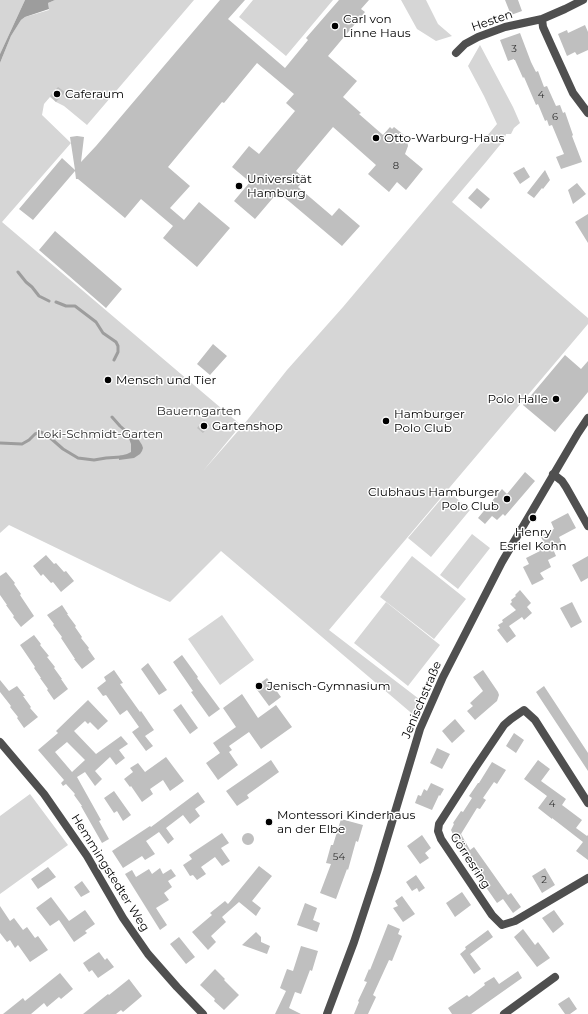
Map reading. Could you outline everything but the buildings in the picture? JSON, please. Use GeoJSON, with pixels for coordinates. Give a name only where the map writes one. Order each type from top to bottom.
{"type":"FeatureCollection","features":[{"type":"Feature","properties":{"kind":"street","name":"Hesten"},"geometry":{"type":"LineString","coordinates":[[456,53],[465,44],[478,37],[505,27],[542,19],[583,0]]}},
{"type":"Feature","properties":{"kind":"street"},"geometry":{"type":"LineString","coordinates":[[542,19],[543,26],[573,94],[588,113]]}},
{"type":"Feature","properties":{"kind":"street","name":"Jenischstraße"},"geometry":{"type":"LineString","coordinates":[[327,1014],[354,942],[377,872],[420,729],[443,677],[502,562],[588,418]]}},
{"type":"Feature","properties":{"kind":"street"},"geometry":{"type":"LineString","coordinates":[[554,474],[566,487],[588,526]]}},
{"type":"Feature","properties":{"kind":"street","name":"Görresring"},"geometry":{"type":"LineString","coordinates":[[588,803],[535,720],[524,710],[504,725],[439,824],[438,831],[441,839],[492,915],[502,925],[515,921],[588,878]]}},
{"type":"Feature","properties":{"kind":"street","name":"Hemmingstedter Weg"},"geometry":{"type":"LineString","coordinates":[[0,742],[44,794],[87,856],[123,918],[148,954],[203,1014]]}},
{"type":"Feature","properties":{"kind":"street"},"geometry":{"type":"LineString","coordinates":[[504,1014],[555,977]]}},
{"type":"Feature","properties":{"kind":"green space"},"geometry":{"type":"Polygon","coordinates":[[[0,0],[25,0],[0,54],[0,0]]]}},
{"type":"Feature","properties":{"kind":"green space"},"geometry":{"type":"Polygon","coordinates":[[[55,0],[194,0],[87,125],[64,106],[50,97],[44,104],[42,115],[71,143],[2,222],[241,425],[203,471],[245,423],[287,370],[343,307],[497,124],[468,66],[480,45],[513,107],[520,123],[514,128],[511,134],[506,134],[504,140],[452,202],[588,318],[588,324],[329,630],[423,702],[416,717],[221,551],[170,602],[9,525],[0,533],[0,63],[11,36],[21,20],[25,17],[49,10],[48,3],[55,0]]]}},
{"type":"Feature","properties":{"kind":"green space"},"geometry":{"type":"Polygon","coordinates":[[[253,0],[333,0],[286,56],[239,17],[253,0]]]}},
{"type":"Feature","properties":{"kind":"green space"},"geometry":{"type":"Polygon","coordinates":[[[401,0],[426,0],[438,24],[452,36],[436,41],[417,29],[401,0]]]}},
{"type":"Feature","properties":{"kind":"green space"},"geometry":{"type":"Polygon","coordinates":[[[448,491],[470,510],[431,557],[408,538],[448,491]]]}},
{"type":"Feature","properties":{"kind":"green space"},"geometry":{"type":"Polygon","coordinates":[[[472,534],[490,548],[458,589],[440,575],[472,534]]]}},
{"type":"Feature","properties":{"kind":"green space"},"geometry":{"type":"Polygon","coordinates":[[[412,556],[466,599],[434,639],[380,597],[412,556]]]}},
{"type":"Feature","properties":{"kind":"green space"},"geometry":{"type":"Polygon","coordinates":[[[386,602],[440,645],[408,686],[354,643],[386,602]]]}},
{"type":"Feature","properties":{"kind":"green space"},"geometry":{"type":"Polygon","coordinates":[[[222,615],[254,660],[220,685],[188,639],[222,615]]]}},
{"type":"Feature","properties":{"kind":"green space"},"geometry":{"type":"Polygon","coordinates":[[[30,794],[68,845],[0,894],[0,816],[30,794]]]}},
{"type":"Feature","properties":{"kind":"shaded area"},"geometry":{"type":"Polygon","coordinates":[[[25,0],[55,0],[48,3],[49,9],[25,17],[21,20],[11,36],[0,63],[0,54],[25,0]]]}},
{"type":"Feature","properties":{"kind":"shaded area"},"geometry":{"type":"Polygon","coordinates":[[[130,430],[142,445],[142,451],[134,458],[119,460],[119,456],[131,452],[131,444],[127,433],[130,430]]]}},
{"type":"Feature","properties":{"kind":"waterway"},"geometry":{"type":"LineString","coordinates":[[18,272],[39,296],[49,301]]}},
{"type":"Feature","properties":{"kind":"waterway"},"geometry":{"type":"LineString","coordinates":[[56,302],[66,306],[75,306],[96,322],[103,333],[116,342],[118,346],[118,352],[114,360]]}},
{"type":"Feature","properties":{"kind":"waterway"},"geometry":{"type":"LineString","coordinates":[[112,417],[129,434]]}},
{"type":"Feature","properties":{"kind":"waterway"},"geometry":{"type":"LineString","coordinates":[[0,443],[22,444],[35,434],[41,432],[47,435],[63,449],[78,458],[94,460],[121,457]]}},
{"type":"Feature","properties":{"kind":"place","name":"Carl von Linne Haus"},"geometry":{"type":"Point","coordinates":[335,26]}},
{"type":"Feature","properties":{"kind":"place","name":"Caferaum"},"geometry":{"type":"Point","coordinates":[57,94]}},
{"type":"Feature","properties":{"kind":"place","name":"Otto-Warburg-Haus"},"geometry":{"type":"Point","coordinates":[376,138]}},
{"type":"Feature","properties":{"kind":"place","name":"Universität Hamburg"},"geometry":{"type":"Point","coordinates":[239,186]}},
{"type":"Feature","properties":{"kind":"place","name":"Mensch und Tier"},"geometry":{"type":"Point","coordinates":[108,380]}},
{"type":"Feature","properties":{"kind":"place","name":"Polo Halle"},"geometry":{"type":"Point","coordinates":[556,399]}},
{"type":"Feature","properties":{"kind":"place","name":"Hamburger Polo Club"},"geometry":{"type":"Point","coordinates":[386,421]}},
{"type":"Feature","properties":{"kind":"place","name":"Gartenshop"},"geometry":{"type":"Point","coordinates":[204,426]}},
{"type":"Feature","properties":{"kind":"place","name":"Clubhaus Hamburger Polo Club"},"geometry":{"type":"Point","coordinates":[507,499]}},
{"type":"Feature","properties":{"kind":"place","name":"Henry Esriel Kohn"},"geometry":{"type":"Point","coordinates":[533,518]}},
{"type":"Feature","properties":{"kind":"place","name":"Jenisch-Gymnasium"},"geometry":{"type":"Point","coordinates":[259,686]}},
{"type":"Feature","properties":{"kind":"place","name":"Montessori Kinderhaus an der Elbe"},"geometry":{"type":"Point","coordinates":[269,822]}},
{"type":"Feature","properties":{"kind":"park label","name":"Bauerngarten"},"geometry":{"type":"Point","coordinates":[199,411]}},
{"type":"Feature","properties":{"kind":"park label","name":"Loki-Schmidt-Garten"},"geometry":{"type":"Point","coordinates":[100,434]}}]}
